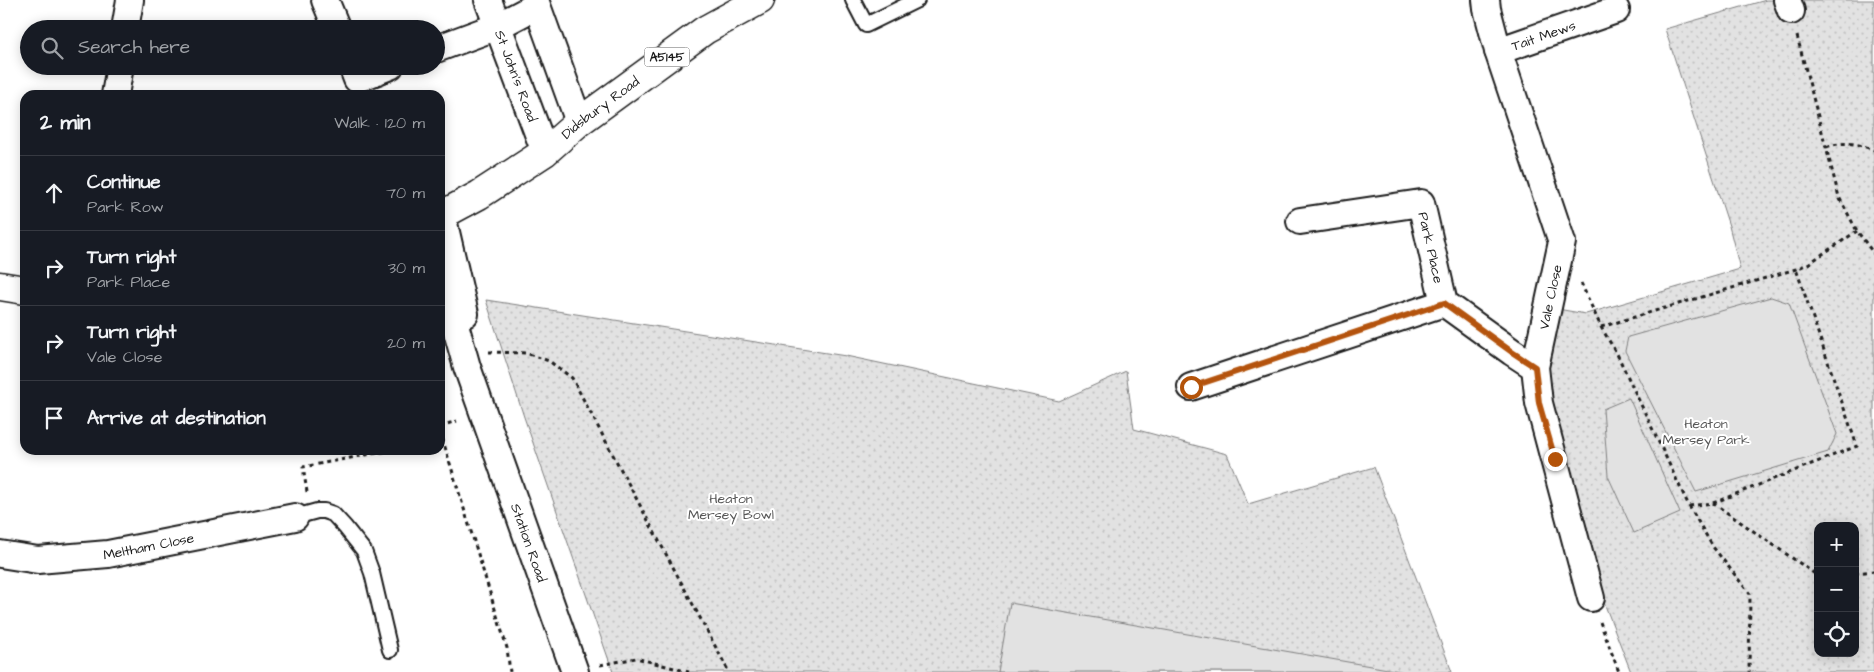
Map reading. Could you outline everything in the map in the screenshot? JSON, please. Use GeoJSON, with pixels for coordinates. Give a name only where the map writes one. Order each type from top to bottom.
{"type":"FeatureCollection","features":[{"type":"Feature","properties":{"kind":"main road","name":"Didsbury Road"},"geometry":{"type":"LineString","coordinates":[[445,213],[479,195],[545,152],[579,122],[705,30],[760,0]]}},
{"type":"Feature","properties":{"kind":"main road"},"geometry":{"type":"LineString","coordinates":[[0,286],[20,289]]}},
{"type":"Feature","properties":{"kind":"street"},"geometry":{"type":"LineString","coordinates":[[127,20],[130,0]]}},
{"type":"Feature","properties":{"kind":"street"},"geometry":{"type":"LineString","coordinates":[[325,0],[333,20]]}},
{"type":"Feature","properties":{"kind":"street","name":"St John's Road"},"geometry":{"type":"LineString","coordinates":[[488,0],[545,152]]}},
{"type":"Feature","properties":{"kind":"street"},"geometry":{"type":"LineString","coordinates":[[1486,0],[1486,9],[1498,50],[1562,242]]}},
{"type":"Feature","properties":{"kind":"street"},"geometry":{"type":"LineString","coordinates":[[445,46],[498,26],[536,3],[579,122]]}},
{"type":"Feature","properties":{"kind":"street","name":"Tait Mews"},"geometry":{"type":"LineString","coordinates":[[1498,50],[1616,10]]}},
{"type":"Feature","properties":{"kind":"street"},"geometry":{"type":"LineString","coordinates":[[117,90],[119,75]]}},
{"type":"Feature","properties":{"kind":"street"},"geometry":{"type":"LineString","coordinates":[[355,75],[357,79],[367,75]]}},
{"type":"Feature","properties":{"kind":"street","name":"Park Place"},"geometry":{"type":"LineString","coordinates":[[1300,221],[1421,203],[1444,303]]}},
{"type":"Feature","properties":{"kind":"street","name":"Vale Close"},"geometry":{"type":"LineString","coordinates":[[1562,242],[1535,367],[1539,403],[1591,598]]}},
{"type":"Feature","properties":{"kind":"street","name":"Station Road"},"geometry":{"type":"LineString","coordinates":[[445,263],[450,324],[484,413]]}},
{"type":"Feature","properties":{"kind":"street"},"geometry":{"type":"LineString","coordinates":[[1191,387],[1444,303],[1535,367]]}},
{"type":"Feature","properties":{"kind":"street","name":"Station Road"},"geometry":{"type":"LineString","coordinates":[[445,306],[450,324],[584,670]]}},
{"type":"Feature","properties":{"kind":"street","name":"Meltham Close"},"geometry":{"type":"LineString","coordinates":[[0,554],[38,560],[108,554],[302,515]]}},
{"type":"Feature","properties":{"kind":"lane"},"geometry":{"type":"LineString","coordinates":[[853,0],[866,25],[917,0]]}},
{"type":"Feature","properties":{"kind":"lane"},"geometry":{"type":"LineString","coordinates":[[302,515],[324,511],[333,514],[364,551],[368,559],[390,650]]}},
{"type":"Feature","properties":{"kind":"path"},"geometry":{"type":"LineString","coordinates":[[1789,6],[1838,197],[1857,230],[1874,254]]}},
{"type":"Feature","properties":{"kind":"path"},"geometry":{"type":"LineString","coordinates":[[1826,147],[1841,142],[1860,145],[1874,150]]}},
{"type":"Feature","properties":{"kind":"path"},"geometry":{"type":"LineString","coordinates":[[1601,327],[1796,269],[1808,264],[1857,230]]}},
{"type":"Feature","properties":{"kind":"path"},"geometry":{"type":"LineString","coordinates":[[1562,242],[1601,327],[1617,354],[1689,506],[1714,548],[1750,594],[1748,672]]}},
{"type":"Feature","properties":{"kind":"path"},"geometry":{"type":"LineString","coordinates":[[1689,506],[1713,503],[1858,446],[1796,269]]}},
{"type":"Feature","properties":{"kind":"path"},"geometry":{"type":"LineString","coordinates":[[499,352],[526,353],[549,361],[572,378],[729,672]]}},
{"type":"Feature","properties":{"kind":"path"},"geometry":{"type":"LineString","coordinates":[[445,454],[507,648],[510,672]]}},
{"type":"Feature","properties":{"kind":"path"},"geometry":{"type":"LineString","coordinates":[[302,515],[303,468],[368,455]]}},
{"type":"Feature","properties":{"kind":"path"},"geometry":{"type":"LineString","coordinates":[[1713,503],[1814,573]]}},
{"type":"Feature","properties":{"kind":"path"},"geometry":{"type":"LineString","coordinates":[[1859,573],[1874,571]]}},
{"type":"Feature","properties":{"kind":"path"},"geometry":{"type":"LineString","coordinates":[[1591,598],[1619,672]]}},
{"type":"Feature","properties":{"kind":"path"},"geometry":{"type":"LineString","coordinates":[[584,670],[636,658],[689,672]]}},
{"type":"Feature","properties":{"kind":"green space","name":"Heaton Mersey Park"},"geometry":{"type":"Polygon","coordinates":[[[1766,0],[1874,0],[1874,672],[1631,672],[1601,595],[1545,401],[1552,308],[1586,314],[1740,269],[1729,226],[1665,29],[1766,0]]]}},
{"type":"Feature","properties":{"kind":"green space"},"geometry":{"type":"Polygon","coordinates":[[[1771,297],[1789,303],[1837,434],[1828,452],[1696,492],[1625,351],[1628,337],[1771,297]]]}},
{"type":"Feature","properties":{"kind":"green space","name":"Heaton Mersey Bowl"},"geometry":{"type":"Polygon","coordinates":[[[486,300],[846,356],[1059,401],[1126,371],[1134,429],[1227,454],[1248,504],[1374,467],[1452,672],[613,672],[524,417],[486,300]]]}},
{"type":"Feature","properties":{"kind":"green space"},"geometry":{"type":"Polygon","coordinates":[[[1629,398],[1680,513],[1634,533],[1608,476],[1603,409],[1629,398]]]}},
{"type":"Feature","properties":{"kind":"green space"},"geometry":{"type":"Polygon","coordinates":[[[1010,603],[1405,672],[998,672],[1010,603]]]}},
{"type":"Feature","properties":{"kind":"route"},"geometry":{"type":"LineString","coordinates":[[1191,387],[1444,303],[1535,367],[1539,403],[1555,459]]}}]}
